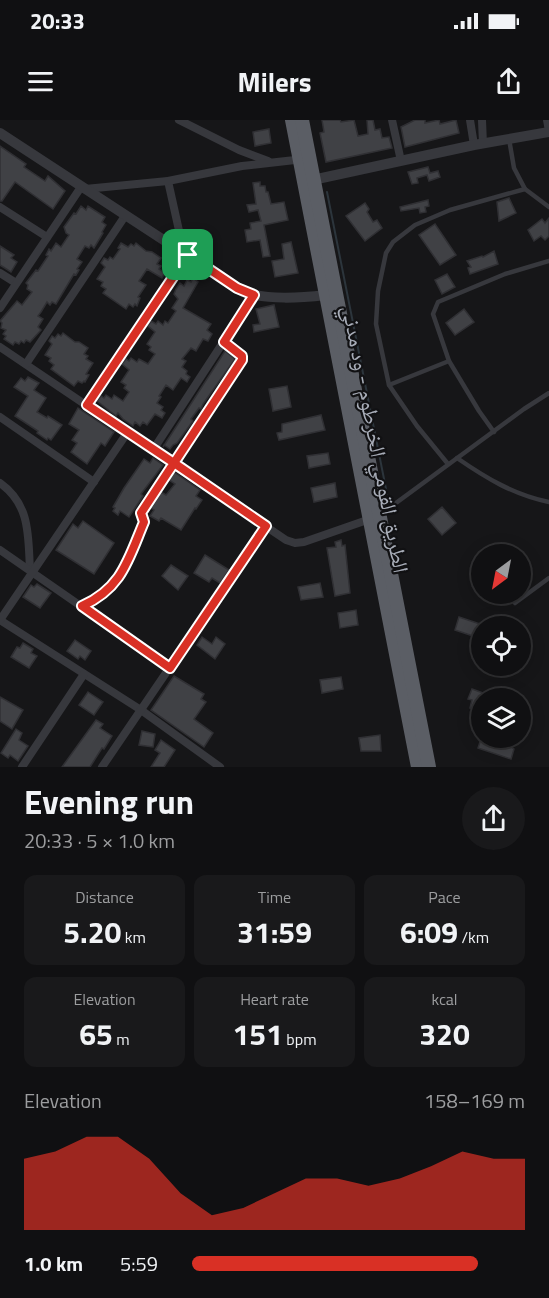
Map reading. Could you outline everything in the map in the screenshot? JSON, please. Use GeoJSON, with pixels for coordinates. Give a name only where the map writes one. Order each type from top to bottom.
{"type":"FeatureCollection","features":[{"type":"Feature","properties":{"kind":"highway","name":"الطريق القومي الخرطوم - ود مدني"},"geometry":{"type":"LineString","coordinates":[[292,120],[304,159],[374,517],[418,767]]}},
{"type":"Feature","properties":{"kind":"highway"},"geometry":{"type":"LineString","coordinates":[[302,120],[304,159]]}},
{"type":"Feature","properties":{"kind":"highway","name":"الطريق القومي الخرطوم - ود مدني"},"geometry":{"type":"LineString","coordinates":[[308,181],[326,295],[429,767]]}},
{"type":"Feature","properties":{"kind":"street"},"geometry":{"type":"LineString","coordinates":[[179,120],[189,122],[239,150],[272,162]]}},
{"type":"Feature","properties":{"kind":"street"},"geometry":{"type":"LineString","coordinates":[[392,120],[401,161]]}},
{"type":"Feature","properties":{"kind":"street"},"geometry":{"type":"LineString","coordinates":[[470,120],[478,145]]}},
{"type":"Feature","properties":{"kind":"street"},"geometry":{"type":"LineString","coordinates":[[478,145],[482,120]]}},
{"type":"Feature","properties":{"kind":"street"},"geometry":{"type":"LineString","coordinates":[[308,181],[549,131],[547,120]]}},
{"type":"Feature","properties":{"kind":"street"},"geometry":{"type":"LineString","coordinates":[[0,133],[237,288],[254,295],[303,297],[326,295]]}},
{"type":"Feature","properties":{"kind":"street"},"geometry":{"type":"LineString","coordinates":[[0,308],[46,237],[83,188],[168,181],[272,162],[304,159]]}},
{"type":"Feature","properties":{"kind":"street"},"geometry":{"type":"LineString","coordinates":[[87,405],[186,254],[168,181]]}},
{"type":"Feature","properties":{"kind":"street"},"geometry":{"type":"LineString","coordinates":[[0,207],[46,237]]}},
{"type":"Feature","properties":{"kind":"street"},"geometry":{"type":"LineString","coordinates":[[26,364],[125,216]]}},
{"type":"Feature","properties":{"kind":"street"},"geometry":{"type":"LineString","coordinates":[[0,273],[16,283]]}},
{"type":"Feature","properties":{"kind":"street"},"geometry":{"type":"LineString","coordinates":[[153,450],[254,295]]}},
{"type":"Feature","properties":{"kind":"street"},"geometry":{"type":"LineString","coordinates":[[82,606],[105,594],[124,570],[144,522],[141,513],[242,360],[242,356],[224,342]]}},
{"type":"Feature","properties":{"kind":"street"},"geometry":{"type":"LineString","coordinates":[[0,347],[286,540],[295,543],[304,542],[374,517]]}},
{"type":"Feature","properties":{"kind":"street"},"geometry":{"type":"LineString","coordinates":[[0,417],[94,482]]}},
{"type":"Feature","properties":{"kind":"street"},"geometry":{"type":"LineString","coordinates":[[127,433],[0,620],[141,710],[220,767]]}},
{"type":"Feature","properties":{"kind":"street"},"geometry":{"type":"LineString","coordinates":[[0,483],[15,495],[25,518],[32,571]]}},
{"type":"Feature","properties":{"kind":"street"},"geometry":{"type":"LineString","coordinates":[[102,767],[266,526]]}},
{"type":"Feature","properties":{"kind":"street"},"geometry":{"type":"LineString","coordinates":[[0,550],[170,668]]}},
{"type":"Feature","properties":{"kind":"street"},"geometry":{"type":"LineString","coordinates":[[22,767],[84,674]]}},
{"type":"Feature","properties":{"kind":"lane"},"geometry":{"type":"LineString","coordinates":[[509,139],[514,168],[525,189],[549,207]]}},
{"type":"Feature","properties":{"kind":"lane"},"geometry":{"type":"LineString","coordinates":[[448,464],[417,426],[389,385],[376,324],[378,291],[388,248],[415,225],[450,210],[525,189]]}},
{"type":"Feature","properties":{"kind":"lane"},"geometry":{"type":"LineString","coordinates":[[494,432],[449,361],[433,314],[438,302],[505,274],[549,261]]}},
{"type":"Feature","properties":{"kind":"lane"},"geometry":{"type":"LineString","coordinates":[[389,385],[449,361]]}},
{"type":"Feature","properties":{"kind":"lane"},"geometry":{"type":"LineString","coordinates":[[374,517],[549,393]]}},
{"type":"Feature","properties":{"kind":"lane"},"geometry":{"type":"LineString","coordinates":[[457,458],[492,482],[549,502]]}},
{"type":"Feature","properties":{"kind":"lane"},"geometry":{"type":"LineString","coordinates":[[531,591],[549,578]]}},
{"type":"Feature","properties":{"kind":"building"},"geometry":{"type":"Polygon","coordinates":[[[322,120],[340,120],[341,122],[354,120],[358,136],[368,134],[367,120],[373,120],[375,130],[380,129],[382,138],[389,137],[392,148],[326,162],[320,133],[324,132],[322,120]]]}},
{"type":"Feature","properties":{"kind":"building"},"geometry":{"type":"Polygon","coordinates":[[[415,120],[425,120],[425,123],[439,120],[440,124],[456,120],[459,133],[405,147],[401,127],[415,120]]]}},
{"type":"Feature","properties":{"kind":"building"},"geometry":{"type":"Polygon","coordinates":[[[269,129],[271,143],[255,146],[253,132],[269,129]]]}},
{"type":"Feature","properties":{"kind":"building"},"geometry":{"type":"Polygon","coordinates":[[[0,146],[26,164],[24,167],[45,181],[48,176],[65,191],[53,209],[15,182],[0,201],[0,146]]]}},
{"type":"Feature","properties":{"kind":"building"},"geometry":{"type":"Polygon","coordinates":[[[428,167],[430,173],[438,171],[440,177],[429,181],[427,175],[417,178],[418,183],[412,184],[408,172],[428,167]]]}},
{"type":"Feature","properties":{"kind":"building"},"geometry":{"type":"Polygon","coordinates":[[[260,182],[260,186],[265,186],[268,192],[271,204],[284,202],[288,220],[264,225],[270,256],[263,257],[260,240],[247,242],[245,230],[251,229],[250,223],[261,221],[258,210],[249,212],[247,205],[256,204],[253,183],[260,182]]]}},
{"type":"Feature","properties":{"kind":"building"},"geometry":{"type":"Polygon","coordinates":[[[509,198],[516,213],[499,221],[497,202],[509,198]]]}},
{"type":"Feature","properties":{"kind":"building"},"geometry":{"type":"Polygon","coordinates":[[[428,200],[429,206],[425,207],[426,212],[420,213],[419,208],[401,211],[400,207],[428,200]]]}},
{"type":"Feature","properties":{"kind":"building"},"geometry":{"type":"Polygon","coordinates":[[[365,203],[373,222],[377,220],[382,228],[365,241],[346,216],[365,203]]]}},
{"type":"Feature","properties":{"kind":"building"},"geometry":{"type":"Polygon","coordinates":[[[81,206],[86,210],[88,206],[105,217],[102,222],[106,225],[103,233],[94,248],[91,245],[89,248],[85,246],[77,259],[82,262],[77,269],[79,270],[76,275],[74,274],[56,304],[52,302],[50,305],[47,302],[38,316],[43,319],[38,327],[41,330],[30,342],[26,340],[19,344],[15,342],[13,345],[4,339],[6,336],[3,334],[6,330],[1,328],[0,321],[17,301],[22,305],[32,292],[27,289],[26,283],[36,270],[38,271],[48,256],[46,255],[49,249],[51,251],[56,243],[61,247],[69,235],[64,227],[81,206]]]}},
{"type":"Feature","properties":{"kind":"building"},"geometry":{"type":"Polygon","coordinates":[[[549,218],[549,236],[545,240],[541,236],[534,241],[528,230],[542,219],[545,223],[549,218]]]}},
{"type":"Feature","properties":{"kind":"building"},"geometry":{"type":"Polygon","coordinates":[[[435,224],[456,255],[440,265],[419,235],[435,224]]]}},
{"type":"Feature","properties":{"kind":"building"},"geometry":{"type":"Polygon","coordinates":[[[291,242],[298,273],[275,277],[272,261],[284,259],[282,244],[291,242]]]}},
{"type":"Feature","properties":{"kind":"building"},"geometry":{"type":"Polygon","coordinates":[[[121,243],[128,247],[136,243],[161,258],[157,264],[161,266],[159,269],[165,273],[162,278],[147,269],[139,281],[146,285],[138,297],[140,298],[137,306],[135,304],[133,307],[129,304],[126,309],[103,293],[106,289],[101,286],[103,282],[97,279],[105,267],[101,263],[104,258],[113,259],[121,243]]]}},
{"type":"Feature","properties":{"kind":"building"},"geometry":{"type":"Polygon","coordinates":[[[0,246],[14,255],[11,258],[17,262],[11,272],[0,265],[0,246]]]}},
{"type":"Feature","properties":{"kind":"building"},"geometry":{"type":"Polygon","coordinates":[[[494,251],[498,264],[470,274],[468,268],[471,267],[467,261],[483,257],[494,251]]]}},
{"type":"Feature","properties":{"kind":"building"},"geometry":{"type":"Polygon","coordinates":[[[447,274],[455,287],[442,294],[435,280],[447,274]]]}},
{"type":"Feature","properties":{"kind":"building"},"geometry":{"type":"Polygon","coordinates":[[[193,278],[198,282],[183,308],[211,324],[207,330],[212,334],[208,341],[203,339],[196,351],[191,348],[182,359],[186,361],[182,367],[190,377],[187,382],[181,378],[173,390],[166,385],[159,396],[161,397],[157,403],[163,407],[161,410],[165,413],[162,418],[155,414],[147,425],[143,422],[140,426],[135,422],[133,426],[118,413],[116,416],[97,401],[101,396],[104,398],[106,395],[112,399],[114,395],[123,401],[129,392],[124,388],[126,385],[121,382],[129,370],[122,364],[126,359],[129,361],[131,358],[148,364],[155,354],[149,350],[151,347],[147,344],[155,332],[148,326],[151,321],[156,324],[158,321],[163,325],[165,321],[168,323],[176,311],[172,308],[178,299],[174,294],[176,289],[180,283],[184,286],[187,280],[191,282],[193,278]]]}},
{"type":"Feature","properties":{"kind":"building"},"geometry":{"type":"Polygon","coordinates":[[[274,305],[279,327],[254,332],[253,325],[260,324],[256,309],[274,305]]]}},
{"type":"Feature","properties":{"kind":"building"},"geometry":{"type":"Polygon","coordinates":[[[464,309],[474,322],[455,335],[446,323],[464,309]]]}},
{"type":"Feature","properties":{"kind":"building"},"geometry":{"type":"Polygon","coordinates":[[[63,333],[88,348],[84,354],[88,356],[86,359],[93,363],[86,374],[89,375],[85,382],[78,381],[74,386],[51,369],[54,365],[49,361],[51,358],[45,355],[52,344],[49,341],[52,336],[55,338],[58,334],[61,336],[63,333]]]}},
{"type":"Feature","properties":{"kind":"building"},"geometry":{"type":"Polygon","coordinates":[[[225,351],[235,359],[201,409],[199,408],[191,419],[193,421],[177,443],[170,449],[164,445],[225,351]]]}},
{"type":"Feature","properties":{"kind":"building"},"geometry":{"type":"Polygon","coordinates":[[[28,377],[39,383],[34,390],[46,398],[37,412],[62,425],[51,440],[48,438],[47,440],[15,416],[28,396],[14,387],[21,378],[25,381],[28,377]]]}},
{"type":"Feature","properties":{"kind":"building"},"geometry":{"type":"Polygon","coordinates":[[[287,386],[291,407],[273,411],[269,389],[287,386]]]}},
{"type":"Feature","properties":{"kind":"building"},"geometry":{"type":"Polygon","coordinates":[[[78,408],[114,432],[105,446],[101,443],[87,464],[71,452],[77,443],[72,440],[79,430],[69,424],[78,408]]]}},
{"type":"Feature","properties":{"kind":"building"},"geometry":{"type":"Polygon","coordinates":[[[321,415],[325,430],[279,440],[277,433],[282,432],[282,424],[321,415]]]}},
{"type":"Feature","properties":{"kind":"building"},"geometry":{"type":"Polygon","coordinates":[[[328,453],[330,464],[309,468],[307,456],[328,453]]]}},
{"type":"Feature","properties":{"kind":"building"},"geometry":{"type":"Polygon","coordinates":[[[153,458],[163,465],[141,494],[143,496],[129,517],[120,511],[118,515],[113,511],[115,508],[113,507],[124,488],[144,459],[150,463],[153,458]]]}},
{"type":"Feature","properties":{"kind":"building"},"geometry":{"type":"Polygon","coordinates":[[[174,472],[200,490],[196,496],[202,500],[181,530],[161,518],[159,521],[150,516],[154,510],[151,508],[161,492],[166,495],[175,484],[169,480],[174,472]]]}},
{"type":"Feature","properties":{"kind":"building"},"geometry":{"type":"Polygon","coordinates":[[[335,483],[337,497],[314,502],[311,488],[335,483]]]}},
{"type":"Feature","properties":{"kind":"building"},"geometry":{"type":"Polygon","coordinates":[[[442,507],[456,523],[442,535],[428,519],[442,507]]]}},
{"type":"Feature","properties":{"kind":"building"},"geometry":{"type":"Polygon","coordinates":[[[83,521],[114,543],[94,574],[56,550],[73,524],[78,528],[83,521]]]}},
{"type":"Feature","properties":{"kind":"building"},"geometry":{"type":"Polygon","coordinates":[[[341,540],[342,546],[345,545],[350,593],[335,596],[327,548],[336,547],[335,542],[341,540]]]}},
{"type":"Feature","properties":{"kind":"building"},"geometry":{"type":"Polygon","coordinates":[[[205,555],[229,570],[220,583],[212,578],[209,582],[194,573],[205,555]]]}},
{"type":"Feature","properties":{"kind":"building"},"geometry":{"type":"Polygon","coordinates":[[[171,565],[188,576],[178,590],[162,576],[171,565]]]}},
{"type":"Feature","properties":{"kind":"building"},"geometry":{"type":"Polygon","coordinates":[[[320,583],[323,597],[301,600],[298,587],[320,583]]]}},
{"type":"Feature","properties":{"kind":"building"},"geometry":{"type":"Polygon","coordinates":[[[37,584],[51,593],[40,608],[23,597],[31,585],[34,587],[37,584]]]}},
{"type":"Feature","properties":{"kind":"building"},"geometry":{"type":"Polygon","coordinates":[[[356,610],[358,625],[340,628],[338,613],[356,610]]]}},
{"type":"Feature","properties":{"kind":"building"},"geometry":{"type":"Polygon","coordinates":[[[459,617],[471,621],[471,635],[455,630],[459,617]]]}},
{"type":"Feature","properties":{"kind":"building"},"geometry":{"type":"Polygon","coordinates":[[[202,637],[212,644],[216,637],[225,644],[215,659],[197,645],[202,637]]]}},
{"type":"Feature","properties":{"kind":"building"},"geometry":{"type":"Polygon","coordinates":[[[75,640],[91,651],[85,660],[80,656],[78,659],[67,651],[75,640]]]}},
{"type":"Feature","properties":{"kind":"building"},"geometry":{"type":"Polygon","coordinates":[[[23,643],[33,649],[31,653],[37,656],[29,668],[11,657],[17,647],[20,648],[23,643]]]}},
{"type":"Feature","properties":{"kind":"building"},"geometry":{"type":"Polygon","coordinates":[[[174,676],[204,694],[201,699],[206,702],[194,719],[213,733],[204,747],[151,710],[174,676]]]}},
{"type":"Feature","properties":{"kind":"building"},"geometry":{"type":"Polygon","coordinates":[[[341,677],[343,689],[322,693],[320,680],[341,677]]]}},
{"type":"Feature","properties":{"kind":"building"},"geometry":{"type":"Polygon","coordinates":[[[88,692],[103,702],[94,715],[79,705],[88,692]]]}},
{"type":"Feature","properties":{"kind":"building"},"geometry":{"type":"Polygon","coordinates":[[[0,697],[23,710],[12,729],[0,721],[0,697]]]}},
{"type":"Feature","properties":{"kind":"building"},"geometry":{"type":"Polygon","coordinates":[[[96,720],[103,724],[100,728],[112,736],[104,749],[102,748],[90,767],[62,767],[96,720]]]}},
{"type":"Feature","properties":{"kind":"building"},"geometry":{"type":"Polygon","coordinates":[[[16,729],[22,733],[19,740],[28,746],[18,761],[10,755],[8,758],[1,753],[16,729]]]}},
{"type":"Feature","properties":{"kind":"building"},"geometry":{"type":"Polygon","coordinates":[[[142,731],[155,734],[153,747],[139,745],[142,731]]]}},
{"type":"Feature","properties":{"kind":"building"},"geometry":{"type":"Polygon","coordinates":[[[380,735],[381,751],[361,751],[359,738],[380,735]]]}},
{"type":"Feature","properties":{"kind":"building"},"geometry":{"type":"Polygon","coordinates":[[[161,740],[175,750],[164,767],[151,767],[160,753],[155,750],[161,740]]]}},
{"type":"Feature","properties":{"kind":"building"},"geometry":{"type":"Polygon","coordinates":[[[478,748],[512,748],[511,759],[478,748]]]}},
{"type":"Feature","properties":{"kind":"waterway"},"geometry":{"type":"LineString","coordinates":[[327,192],[387,494]]}},
{"type":"Feature","properties":{"kind":"route"},"geometry":{"type":"LineString","coordinates":[[188,255],[87,405],[174,463],[154,490],[141,513],[144,522],[124,570],[105,594],[82,606],[170,668],[266,526],[174,463],[243,358],[224,342],[254,295],[243,292],[188,255]]}}]}
